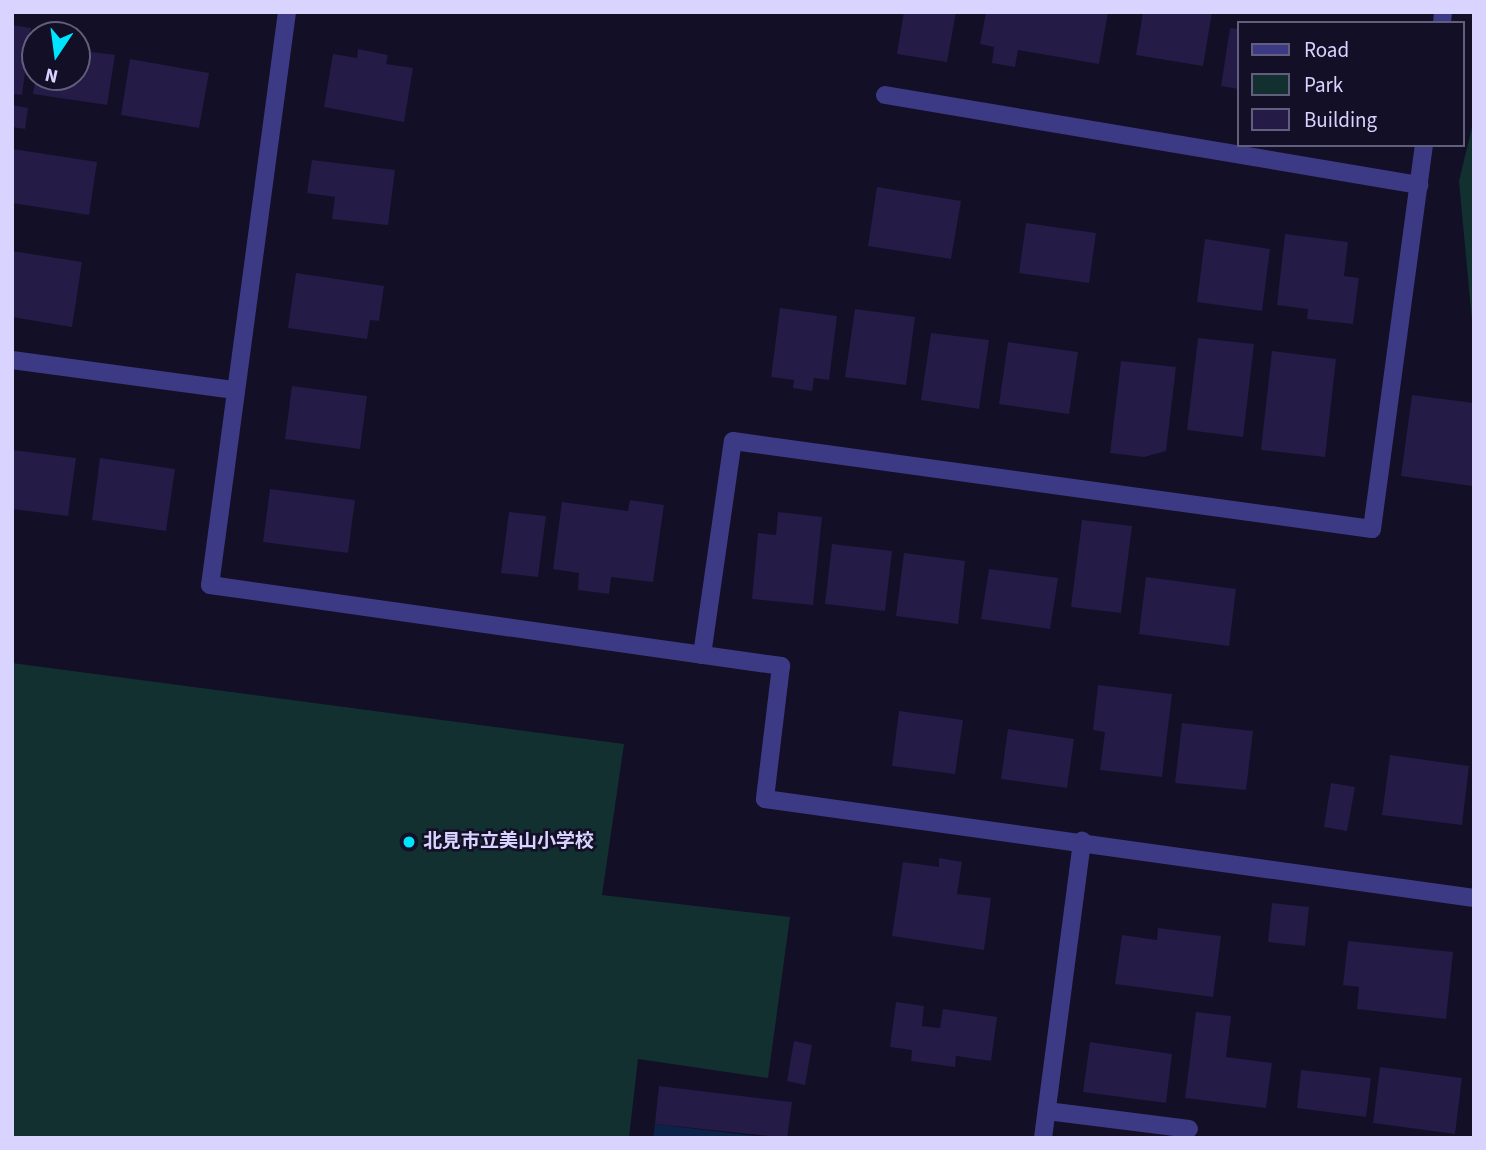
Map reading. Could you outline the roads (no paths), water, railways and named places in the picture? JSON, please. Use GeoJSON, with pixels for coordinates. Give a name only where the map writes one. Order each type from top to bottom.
{"type":"FeatureCollection","features":[{"type":"Feature","properties":{"kind":"street"},"geometry":{"type":"LineString","coordinates":[[287,12],[233,390],[210,585],[781,666],[765,799],[1082,841],[1474,898]]}},
{"type":"Feature","properties":{"kind":"street"},"geometry":{"type":"LineString","coordinates":[[885,94],[1419,185]]}},
{"type":"Feature","properties":{"kind":"street"},"geometry":{"type":"LineString","coordinates":[[702,655],[733,441],[1372,529],[1424,147]]}},
{"type":"Feature","properties":{"kind":"street"},"geometry":{"type":"LineString","coordinates":[[12,360],[233,390]]}},
{"type":"Feature","properties":{"kind":"street"},"geometry":{"type":"LineString","coordinates":[[1043,1138],[1082,841]]}},
{"type":"Feature","properties":{"kind":"street"},"geometry":{"type":"LineString","coordinates":[[1047,1111],[1189,1129]]}},
{"type":"Feature","properties":{"kind":"water"},"geometry":{"type":"Polygon","coordinates":[[[655,1124],[772,1138],[653,1138],[655,1124]]]}},
{"type":"Feature","properties":{"kind":"place","name":"北見市立美山小学校"},"geometry":{"type":"Point","coordinates":[409,842]}}]}
